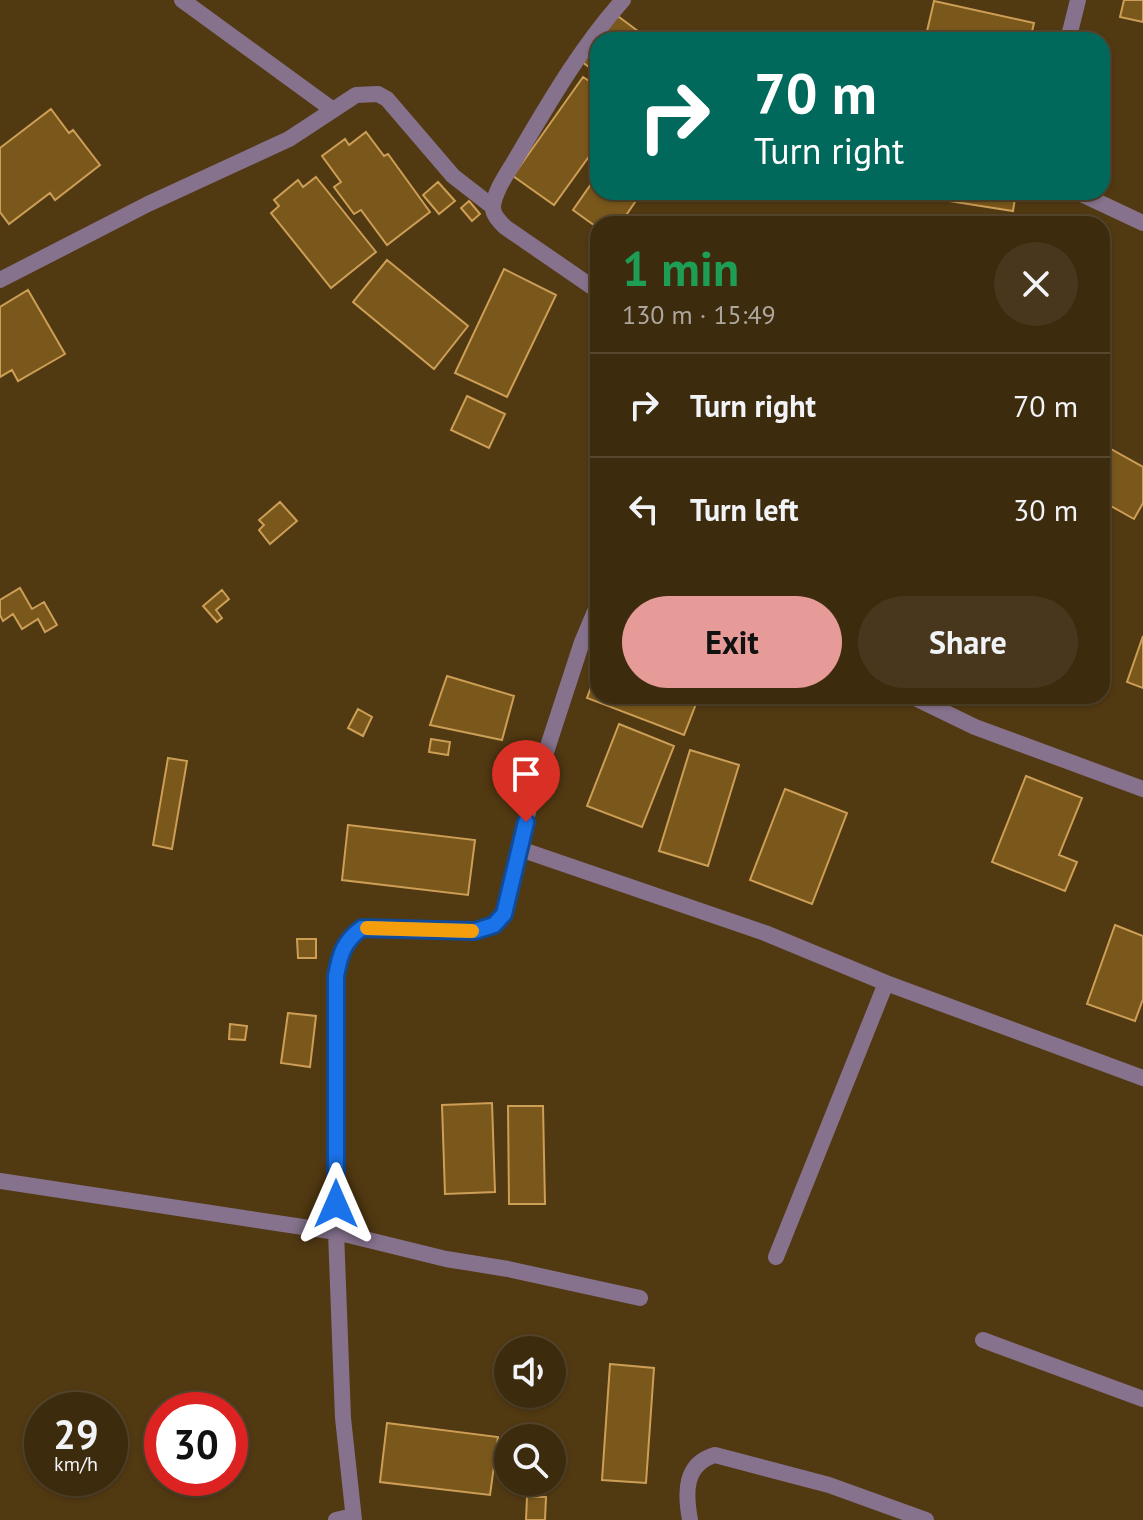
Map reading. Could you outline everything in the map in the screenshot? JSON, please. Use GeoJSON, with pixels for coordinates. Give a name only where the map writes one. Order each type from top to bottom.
{"type":"FeatureCollection","features":[{"type":"Feature","properties":{"kind":"street"},"geometry":{"type":"LineString","coordinates":[[182,0],[333,110]]}},
{"type":"Feature","properties":{"kind":"street"},"geometry":{"type":"LineString","coordinates":[[598,32],[623,0]]}},
{"type":"Feature","properties":{"kind":"street"},"geometry":{"type":"LineString","coordinates":[[1070,32],[1078,0]]}},
{"type":"Feature","properties":{"kind":"street"},"geometry":{"type":"LineString","coordinates":[[590,41],[558,87],[501,185],[493,207],[493,213],[505,227],[590,285]]}},
{"type":"Feature","properties":{"kind":"street"},"geometry":{"type":"LineString","coordinates":[[0,280],[148,204],[289,139],[356,95],[378,94],[387,99],[453,176],[493,207]]}},
{"type":"Feature","properties":{"kind":"street"},"geometry":{"type":"LineString","coordinates":[[1094,200],[1143,223]]}},
{"type":"Feature","properties":{"kind":"street"},"geometry":{"type":"LineString","coordinates":[[336,1520],[354,1518],[343,1418],[336,1232],[336,976],[340,953],[349,937],[362,928],[475,931],[494,925],[504,914],[532,795],[590,623]]}},
{"type":"Feature","properties":{"kind":"street"},"geometry":{"type":"LineString","coordinates":[[928,704],[975,727],[1143,789]]}},
{"type":"Feature","properties":{"kind":"street"},"geometry":{"type":"LineString","coordinates":[[520,849],[765,933],[886,983],[1143,1078]]}},
{"type":"Feature","properties":{"kind":"street"},"geometry":{"type":"LineString","coordinates":[[776,1257],[886,983]]}},
{"type":"Feature","properties":{"kind":"street"},"geometry":{"type":"LineString","coordinates":[[0,1181],[336,1232],[446,1259],[508,1269],[640,1298]]}},
{"type":"Feature","properties":{"kind":"street"},"geometry":{"type":"LineString","coordinates":[[983,1340],[1143,1399]]}},
{"type":"Feature","properties":{"kind":"street"},"geometry":{"type":"LineString","coordinates":[[690,1520],[686,1502],[689,1476],[696,1465],[715,1455],[829,1485],[926,1520]]}},
{"type":"Feature","properties":{"kind":"building"},"geometry":{"type":"Polygon","coordinates":[[[1124,0],[1143,0],[1143,22],[1120,17],[1124,0]]]}},
{"type":"Feature","properties":{"kind":"building"},"geometry":{"type":"Polygon","coordinates":[[[934,1],[1034,23],[1032,32],[927,32],[934,1]]]}},
{"type":"Feature","properties":{"kind":"building"},"geometry":{"type":"Polygon","coordinates":[[[615,14],[639,32],[602,32],[615,14]]]}},
{"type":"Feature","properties":{"kind":"building"},"geometry":{"type":"Polygon","coordinates":[[[590,49],[590,68],[581,61],[590,49]]]}},
{"type":"Feature","properties":{"kind":"building"},"geometry":{"type":"Polygon","coordinates":[[[583,77],[590,82],[590,155],[554,205],[513,176],[583,77]]]}},
{"type":"Feature","properties":{"kind":"building"},"geometry":{"type":"Polygon","coordinates":[[[51,109],[69,133],[73,130],[100,165],[55,200],[50,193],[9,224],[0,212],[0,148],[51,109]]]}},
{"type":"Feature","properties":{"kind":"building"},"geometry":{"type":"Polygon","coordinates":[[[366,132],[384,156],[388,154],[430,212],[387,245],[361,210],[354,214],[334,187],[341,182],[322,156],[345,139],[349,145],[366,132]]]}},
{"type":"Feature","properties":{"kind":"building"},"geometry":{"type":"Polygon","coordinates":[[[316,177],[376,252],[331,288],[271,213],[279,206],[274,200],[298,180],[303,187],[316,177]]]}},
{"type":"Feature","properties":{"kind":"building"},"geometry":{"type":"Polygon","coordinates":[[[438,182],[455,201],[439,214],[423,195],[438,182]]]}},
{"type":"Feature","properties":{"kind":"building"},"geometry":{"type":"Polygon","coordinates":[[[590,186],[590,200],[636,200],[626,216],[590,216],[590,222],[573,210],[590,186]]]}},
{"type":"Feature","properties":{"kind":"building"},"geometry":{"type":"Polygon","coordinates":[[[942,200],[1015,200],[1013,211],[942,200]]]}},
{"type":"Feature","properties":{"kind":"building"},"geometry":{"type":"Polygon","coordinates":[[[469,201],[480,214],[472,221],[461,208],[469,201]]]}},
{"type":"Feature","properties":{"kind":"building"},"geometry":{"type":"Polygon","coordinates":[[[387,260],[468,326],[434,369],[353,302],[387,260]]]}},
{"type":"Feature","properties":{"kind":"building"},"geometry":{"type":"Polygon","coordinates":[[[504,269],[556,295],[507,397],[455,373],[504,269]]]}},
{"type":"Feature","properties":{"kind":"building"},"geometry":{"type":"Polygon","coordinates":[[[28,290],[65,354],[18,381],[12,370],[0,377],[0,307],[28,290]]]}},
{"type":"Feature","properties":{"kind":"building"},"geometry":{"type":"Polygon","coordinates":[[[467,396],[505,414],[489,448],[451,430],[467,396]]]}},
{"type":"Feature","properties":{"kind":"building"},"geometry":{"type":"Polygon","coordinates":[[[1110,448],[1143,467],[1143,503],[1134,519],[1110,506],[1110,448]]]}},
{"type":"Feature","properties":{"kind":"building"},"geometry":{"type":"Polygon","coordinates":[[[280,502],[297,521],[270,544],[259,530],[264,525],[259,520],[280,502]]]}},
{"type":"Feature","properties":{"kind":"building"},"geometry":{"type":"Polygon","coordinates":[[[20,588],[32,609],[44,602],[57,625],[45,632],[38,619],[22,629],[13,614],[3,621],[0,600],[20,588]]]}},
{"type":"Feature","properties":{"kind":"building"},"geometry":{"type":"Polygon","coordinates":[[[222,590],[229,599],[216,610],[222,618],[217,622],[203,606],[222,590]]]}},
{"type":"Feature","properties":{"kind":"building"},"geometry":{"type":"Polygon","coordinates":[[[1143,636],[1143,688],[1127,682],[1143,636]]]}},
{"type":"Feature","properties":{"kind":"building"},"geometry":{"type":"Polygon","coordinates":[[[447,676],[514,696],[502,740],[430,725],[447,676]]]}},
{"type":"Feature","properties":{"kind":"building"},"geometry":{"type":"Polygon","coordinates":[[[603,704],[696,704],[684,735],[603,704]]]}},
{"type":"Feature","properties":{"kind":"building"},"geometry":{"type":"Polygon","coordinates":[[[358,709],[372,717],[363,736],[348,728],[358,709]]]}},
{"type":"Feature","properties":{"kind":"building"},"geometry":{"type":"Polygon","coordinates":[[[619,724],[674,746],[642,827],[587,806],[619,724]]]}},
{"type":"Feature","properties":{"kind":"building"},"geometry":{"type":"Polygon","coordinates":[[[431,739],[450,742],[448,755],[429,752],[431,739]]]}},
{"type":"Feature","properties":{"kind":"building"},"geometry":{"type":"Polygon","coordinates":[[[690,750],[739,765],[708,866],[659,851],[690,750]]]}},
{"type":"Feature","properties":{"kind":"building"},"geometry":{"type":"Polygon","coordinates":[[[168,758],[187,761],[172,849],[153,845],[168,758]]]}},
{"type":"Feature","properties":{"kind":"building"},"geometry":{"type":"Polygon","coordinates":[[[1026,776],[1082,798],[1059,855],[1077,862],[1065,891],[992,862],[1026,776]]]}},
{"type":"Feature","properties":{"kind":"building"},"geometry":{"type":"Polygon","coordinates":[[[785,789],[847,813],[812,904],[750,880],[785,789]]]}},
{"type":"Feature","properties":{"kind":"building"},"geometry":{"type":"Polygon","coordinates":[[[348,825],[475,840],[468,895],[342,880],[348,825]]]}},
{"type":"Feature","properties":{"kind":"building"},"geometry":{"type":"Polygon","coordinates":[[[1115,925],[1143,936],[1143,999],[1135,1021],[1087,1004],[1115,925]]]}},
{"type":"Feature","properties":{"kind":"building"},"geometry":{"type":"Polygon","coordinates":[[[297,939],[316,939],[316,958],[298,958],[297,939]]]}},
{"type":"Feature","properties":{"kind":"building"},"geometry":{"type":"Polygon","coordinates":[[[288,1013],[316,1016],[310,1067],[281,1063],[288,1013]]]}},
{"type":"Feature","properties":{"kind":"building"},"geometry":{"type":"Polygon","coordinates":[[[230,1024],[247,1026],[245,1040],[229,1039],[230,1024]]]}},
{"type":"Feature","properties":{"kind":"building"},"geometry":{"type":"Polygon","coordinates":[[[492,1103],[495,1192],[445,1194],[442,1105],[492,1103]]]}},
{"type":"Feature","properties":{"kind":"building"},"geometry":{"type":"Polygon","coordinates":[[[508,1106],[543,1106],[545,1204],[509,1204],[508,1106]]]}},
{"type":"Feature","properties":{"kind":"building"},"geometry":{"type":"Polygon","coordinates":[[[610,1364],[654,1368],[646,1483],[602,1480],[610,1364]]]}},
{"type":"Feature","properties":{"kind":"building"},"geometry":{"type":"Polygon","coordinates":[[[387,1423],[494,1436],[490,1495],[380,1482],[387,1423]]]}},
{"type":"Feature","properties":{"kind":"building"},"geometry":{"type":"Polygon","coordinates":[[[527,1497],[546,1497],[545,1520],[526,1520],[527,1497]]]}},
{"type":"Feature","properties":{"kind":"slow traffic"},"geometry":{"type":"LineString","coordinates":[[367,928],[472,931]]}},
{"type":"Feature","properties":{"kind":"route"},"geometry":{"type":"LineString","coordinates":[[336,1204],[336,976],[340,953],[349,937],[362,928],[475,931],[494,925],[504,914],[526,822]]}}]}
